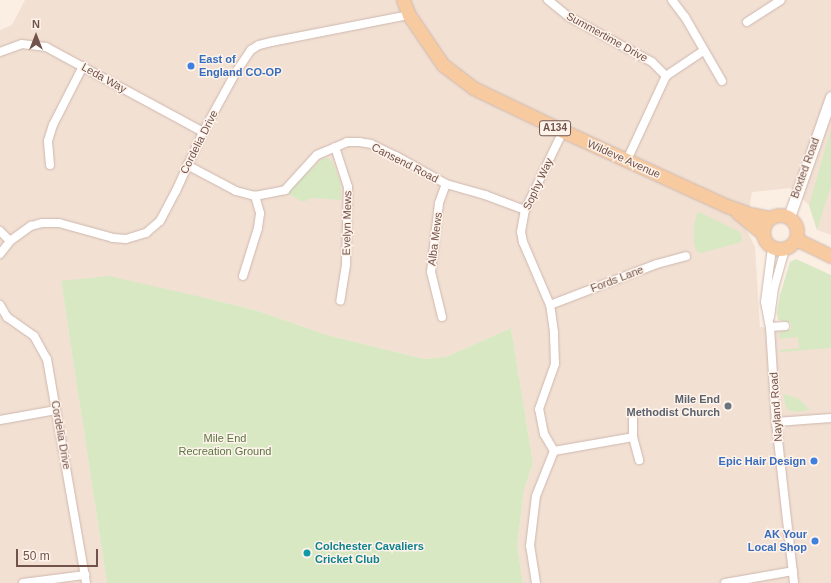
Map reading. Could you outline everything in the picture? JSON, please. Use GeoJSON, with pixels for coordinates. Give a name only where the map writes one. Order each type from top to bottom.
{"type":"FeatureCollection","features":[{"type":"Feature","properties":{"kind":"main road","name":"Wildeve Avenue"},"geometry":{"type":"LineString","coordinates":[[403,0],[408,15],[443,65],[473,88],[727,206],[750,214],[770,218]]}},
{"type":"Feature","properties":{"kind":"main road","name":"Wildeve Avenue"},"geometry":{"type":"LineString","coordinates":[[727,206],[748,220],[763,234]]}},
{"type":"Feature","properties":{"kind":"main road"},"geometry":{"type":"LineString","coordinates":[[779,215],[789,217],[797,227],[796,239],[791,245],[778,248],[764,240],[763,234],[766,222],[770,218],[779,215]]}},
{"type":"Feature","properties":{"kind":"main road"},"geometry":{"type":"LineString","coordinates":[[796,239],[831,256]]}},
{"type":"Feature","properties":{"kind":"street","name":"Summertime Drive"},"geometry":{"type":"LineString","coordinates":[[548,0],[576,21],[652,62],[666,76]]}},
{"type":"Feature","properties":{"kind":"street"},"geometry":{"type":"LineString","coordinates":[[672,0],[685,17],[703,51],[722,81]]}},
{"type":"Feature","properties":{"kind":"street"},"geometry":{"type":"LineString","coordinates":[[747,22],[781,0]]}},
{"type":"Feature","properties":{"kind":"street","name":"Cordelia Drive"},"geometry":{"type":"LineString","coordinates":[[0,254],[10,241],[31,226],[42,224],[59,223],[113,238],[126,239],[137,237],[154,228],[160,221],[203,132],[244,59],[258,45],[408,15]]}},
{"type":"Feature","properties":{"kind":"street","name":"Leda Way"},"geometry":{"type":"LineString","coordinates":[[0,52],[22,44],[46,47],[203,132]]}},
{"type":"Feature","properties":{"kind":"street"},"geometry":{"type":"LineString","coordinates":[[627,160],[666,76],[703,51]]}},
{"type":"Feature","properties":{"kind":"street"},"geometry":{"type":"LineString","coordinates":[[50,165],[48,141],[53,125],[83,66]]}},
{"type":"Feature","properties":{"kind":"street","name":"Boxted Road"},"geometry":{"type":"LineString","coordinates":[[789,217],[831,97]]}},
{"type":"Feature","properties":{"kind":"street","name":"Sophy Way"},"geometry":{"type":"LineString","coordinates":[[554,451],[544,434],[539,409],[555,364],[554,320],[550,306],[523,242],[521,232],[525,210],[563,131]]}},
{"type":"Feature","properties":{"kind":"street","name":"Cansend Road"},"geometry":{"type":"LineString","coordinates":[[187,165],[236,191],[255,196],[285,190],[317,155],[347,142],[371,144],[446,184],[485,195],[525,210]]}},
{"type":"Feature","properties":{"kind":"street","name":"Evelyn Mews"},"geometry":{"type":"LineString","coordinates":[[335,147],[344,170],[348,187],[346,265],[340,301]]}},
{"type":"Feature","properties":{"kind":"street","name":"Alba Mews"},"geometry":{"type":"LineString","coordinates":[[442,317],[431,272],[439,204],[446,184]]}},
{"type":"Feature","properties":{"kind":"street"},"geometry":{"type":"LineString","coordinates":[[243,276],[258,228],[260,213],[255,196]]}},
{"type":"Feature","properties":{"kind":"street"},"geometry":{"type":"LineString","coordinates":[[0,231],[10,241]]}},
{"type":"Feature","properties":{"kind":"street","name":"Nayland Road"},"geometry":{"type":"LineString","coordinates":[[769,324],[778,248]]}},
{"type":"Feature","properties":{"kind":"street","name":"Nayland Road"},"geometry":{"type":"LineString","coordinates":[[778,248],[765,302],[769,324],[776,422],[794,583]]}},
{"type":"Feature","properties":{"kind":"street","name":"Fords Lane"},"geometry":{"type":"LineString","coordinates":[[550,306],[657,264],[686,256]]}},
{"type":"Feature","properties":{"kind":"street","name":"Cordelia Drive"},"geometry":{"type":"LineString","coordinates":[[0,305],[8,317],[34,336],[43,350],[48,363],[85,579]]}},
{"type":"Feature","properties":{"kind":"street"},"geometry":{"type":"LineString","coordinates":[[769,324],[785,326]]}},
{"type":"Feature","properties":{"kind":"street"},"geometry":{"type":"LineString","coordinates":[[0,420],[56,410]]}},
{"type":"Feature","properties":{"kind":"street"},"geometry":{"type":"LineString","coordinates":[[632,416],[633,437],[639,460]]}},
{"type":"Feature","properties":{"kind":"street"},"geometry":{"type":"LineString","coordinates":[[776,422],[831,418]]}},
{"type":"Feature","properties":{"kind":"street"},"geometry":{"type":"LineString","coordinates":[[536,583],[530,546],[536,496],[554,451],[633,437]]}},
{"type":"Feature","properties":{"kind":"street"},"geometry":{"type":"LineString","coordinates":[[725,583],[793,571]]}},
{"type":"Feature","properties":{"kind":"street"},"geometry":{"type":"LineString","coordinates":[[23,583],[85,579]]}},
{"type":"Feature","properties":{"kind":"shaded area"},"geometry":{"type":"Polygon","coordinates":[[[25,0],[831,0],[831,235],[817,230],[809,205],[791,188],[752,192],[746,229],[755,247],[760,327],[831,334],[831,583],[523,583],[517,545],[524,490],[533,463],[511,328],[446,357],[424,359],[327,335],[258,311],[210,299],[61,281],[107,583],[0,583],[0,30],[12,25],[25,0]]]}},
{"type":"Feature","properties":{"kind":"green space"},"geometry":{"type":"Polygon","coordinates":[[[831,129],[831,186],[817,230],[809,205],[831,129]]]}},
{"type":"Feature","properties":{"kind":"green space"},"geometry":{"type":"Polygon","coordinates":[[[323,158],[327,158],[332,161],[341,184],[341,200],[310,198],[306,201],[301,201],[287,193],[323,158]]]}},
{"type":"Feature","properties":{"kind":"green space"},"geometry":{"type":"Polygon","coordinates":[[[699,212],[740,232],[742,238],[741,242],[702,253],[697,252],[694,244],[694,226],[697,214],[699,212]]]}},
{"type":"Feature","properties":{"kind":"green space"},"geometry":{"type":"Polygon","coordinates":[[[796,259],[831,275],[831,348],[780,352],[780,350],[799,348],[798,337],[779,339],[779,333],[791,329],[791,323],[778,320],[777,312],[780,295],[790,262],[796,259]]]}},
{"type":"Feature","properties":{"kind":"green space","name":"Mile End Recreation Ground"},"geometry":{"type":"Polygon","coordinates":[[[109,276],[258,311],[327,335],[424,359],[446,357],[511,328],[533,463],[524,490],[517,545],[523,583],[107,583],[61,281],[109,276]]]}},
{"type":"Feature","properties":{"kind":"green space"},"geometry":{"type":"Polygon","coordinates":[[[783,394],[797,398],[805,404],[809,410],[797,412],[788,410],[783,394]]]}},
{"type":"Feature","properties":{"kind":"place","name":"East of England CO-OP"},"geometry":{"type":"Point","coordinates":[191,66]}},
{"type":"Feature","properties":{"kind":"place","name":"Mile End Methodist Church"},"geometry":{"type":"Point","coordinates":[728,406]}},
{"type":"Feature","properties":{"kind":"place","name":"Epic Hair Design"},"geometry":{"type":"Point","coordinates":[814,461]}},
{"type":"Feature","properties":{"kind":"place","name":"AK Your Local Shop"},"geometry":{"type":"Point","coordinates":[815,541]}},
{"type":"Feature","properties":{"kind":"place","name":"Colchester Cavaliers Cricket Club"},"geometry":{"type":"Point","coordinates":[307,553]}}]}
